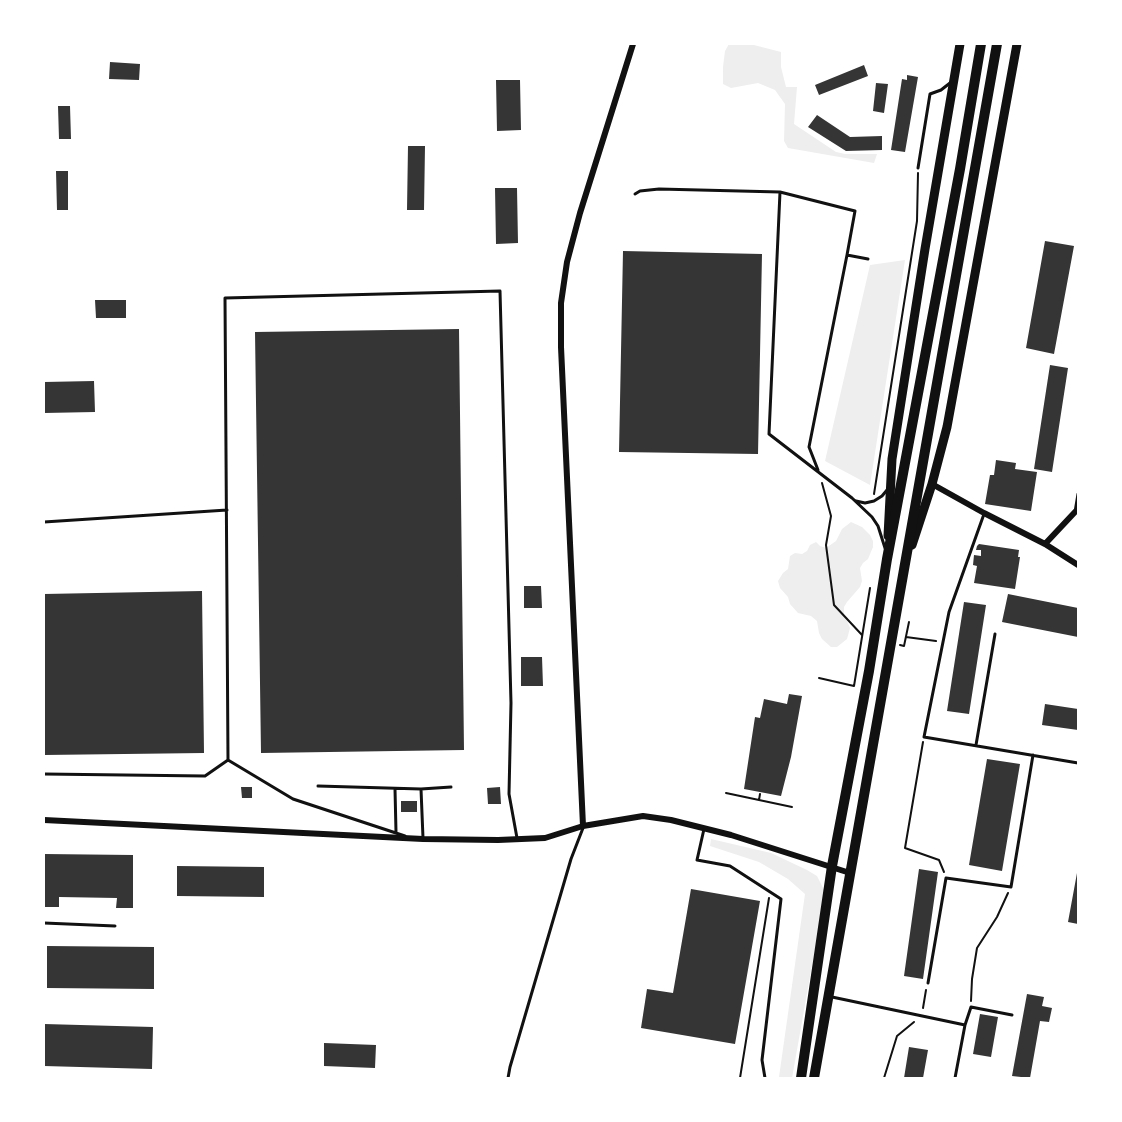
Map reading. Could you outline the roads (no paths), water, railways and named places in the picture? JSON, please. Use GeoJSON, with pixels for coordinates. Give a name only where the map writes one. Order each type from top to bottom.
{"type":"FeatureCollection","features":[{"type":"Feature","properties":{"kind":"main road"},"geometry":{"type":"LineString","coordinates":[[887,559],[892,459],[919,281],[960,44]]}},
{"type":"Feature","properties":{"kind":"main road"},"geometry":{"type":"LineString","coordinates":[[801,1078],[832,867],[981,44]]}},
{"type":"Feature","properties":{"kind":"main road"},"geometry":{"type":"LineString","coordinates":[[814,1078],[997,44]]}},
{"type":"Feature","properties":{"kind":"main road"},"geometry":{"type":"LineString","coordinates":[[906,564],[932,484],[947,427],[1017,44]]}},
{"type":"Feature","properties":{"kind":"street"},"geometry":{"type":"LineString","coordinates":[[584,826],[561,347],[561,303],[567,262],[580,213],[633,44]]}},
{"type":"Feature","properties":{"kind":"street"},"geometry":{"type":"LineString","coordinates":[[932,484],[1045,544],[1078,565]]}},
{"type":"Feature","properties":{"kind":"street"},"geometry":{"type":"LineString","coordinates":[[1045,544],[1077,512]]}},
{"type":"Feature","properties":{"kind":"street"},"geometry":{"type":"LineString","coordinates":[[44,820],[423,840],[517,840],[545,838],[584,826],[643,816],[671,820],[704,829],[850,873]]}},
{"type":"Feature","properties":{"kind":"lane"},"geometry":{"type":"LineString","coordinates":[[918,168],[930,94],[954,81]]}},
{"type":"Feature","properties":{"kind":"lane"},"geometry":{"type":"LineString","coordinates":[[635,194],[640,191],[659,189],[780,192],[855,211],[809,447],[819,473]]}},
{"type":"Feature","properties":{"kind":"lane"},"geometry":{"type":"LineString","coordinates":[[780,192],[769,434],[854,500],[872,517],[883,539],[887,559]]}},
{"type":"Feature","properties":{"kind":"lane"},"geometry":{"type":"LineString","coordinates":[[847,255],[868,259]]}},
{"type":"Feature","properties":{"kind":"lane"},"geometry":{"type":"LineString","coordinates":[[228,760],[225,298],[500,291],[511,703],[509,794],[517,840]]}},
{"type":"Feature","properties":{"kind":"lane"},"geometry":{"type":"LineString","coordinates":[[854,500],[865,503],[874,501],[882,496],[890,482]]}},
{"type":"Feature","properties":{"kind":"lane"},"geometry":{"type":"LineString","coordinates":[[1077,512],[1078,494]]}},
{"type":"Feature","properties":{"kind":"lane"},"geometry":{"type":"LineString","coordinates":[[44,522],[226,510]]}},
{"type":"Feature","properties":{"kind":"lane"},"geometry":{"type":"LineString","coordinates":[[984,513],[949,612],[924,736],[1078,763]]}},
{"type":"Feature","properties":{"kind":"lane"},"geometry":{"type":"LineString","coordinates":[[976,745],[995,634]]}},
{"type":"Feature","properties":{"kind":"lane"},"geometry":{"type":"LineString","coordinates":[[928,983],[946,878],[1011,887],[1033,755]]}},
{"type":"Feature","properties":{"kind":"lane"},"geometry":{"type":"LineString","coordinates":[[44,774],[205,776],[228,760]]}},
{"type":"Feature","properties":{"kind":"lane"},"geometry":{"type":"LineString","coordinates":[[228,760],[293,799],[413,839]]}},
{"type":"Feature","properties":{"kind":"lane"},"geometry":{"type":"LineString","coordinates":[[318,786],[395,789],[451,788]]}},
{"type":"Feature","properties":{"kind":"lane"},"geometry":{"type":"LineString","coordinates":[[395,789],[396,833]]}},
{"type":"Feature","properties":{"kind":"lane"},"geometry":{"type":"LineString","coordinates":[[421,789],[423,840]]}},
{"type":"Feature","properties":{"kind":"lane"},"geometry":{"type":"LineString","coordinates":[[508,1078],[571,859],[584,826]]}},
{"type":"Feature","properties":{"kind":"lane"},"geometry":{"type":"LineString","coordinates":[[704,829],[697,860],[730,866],[781,899],[762,1060],[765,1078]]}},
{"type":"Feature","properties":{"kind":"lane"},"geometry":{"type":"LineString","coordinates":[[44,923],[115,926]]}},
{"type":"Feature","properties":{"kind":"lane"},"geometry":{"type":"LineString","coordinates":[[828,997],[965,1025]]}},
{"type":"Feature","properties":{"kind":"lane"},"geometry":{"type":"LineString","coordinates":[[956,1078],[965,1025],[971,1007],[1012,1015]]}}]}
